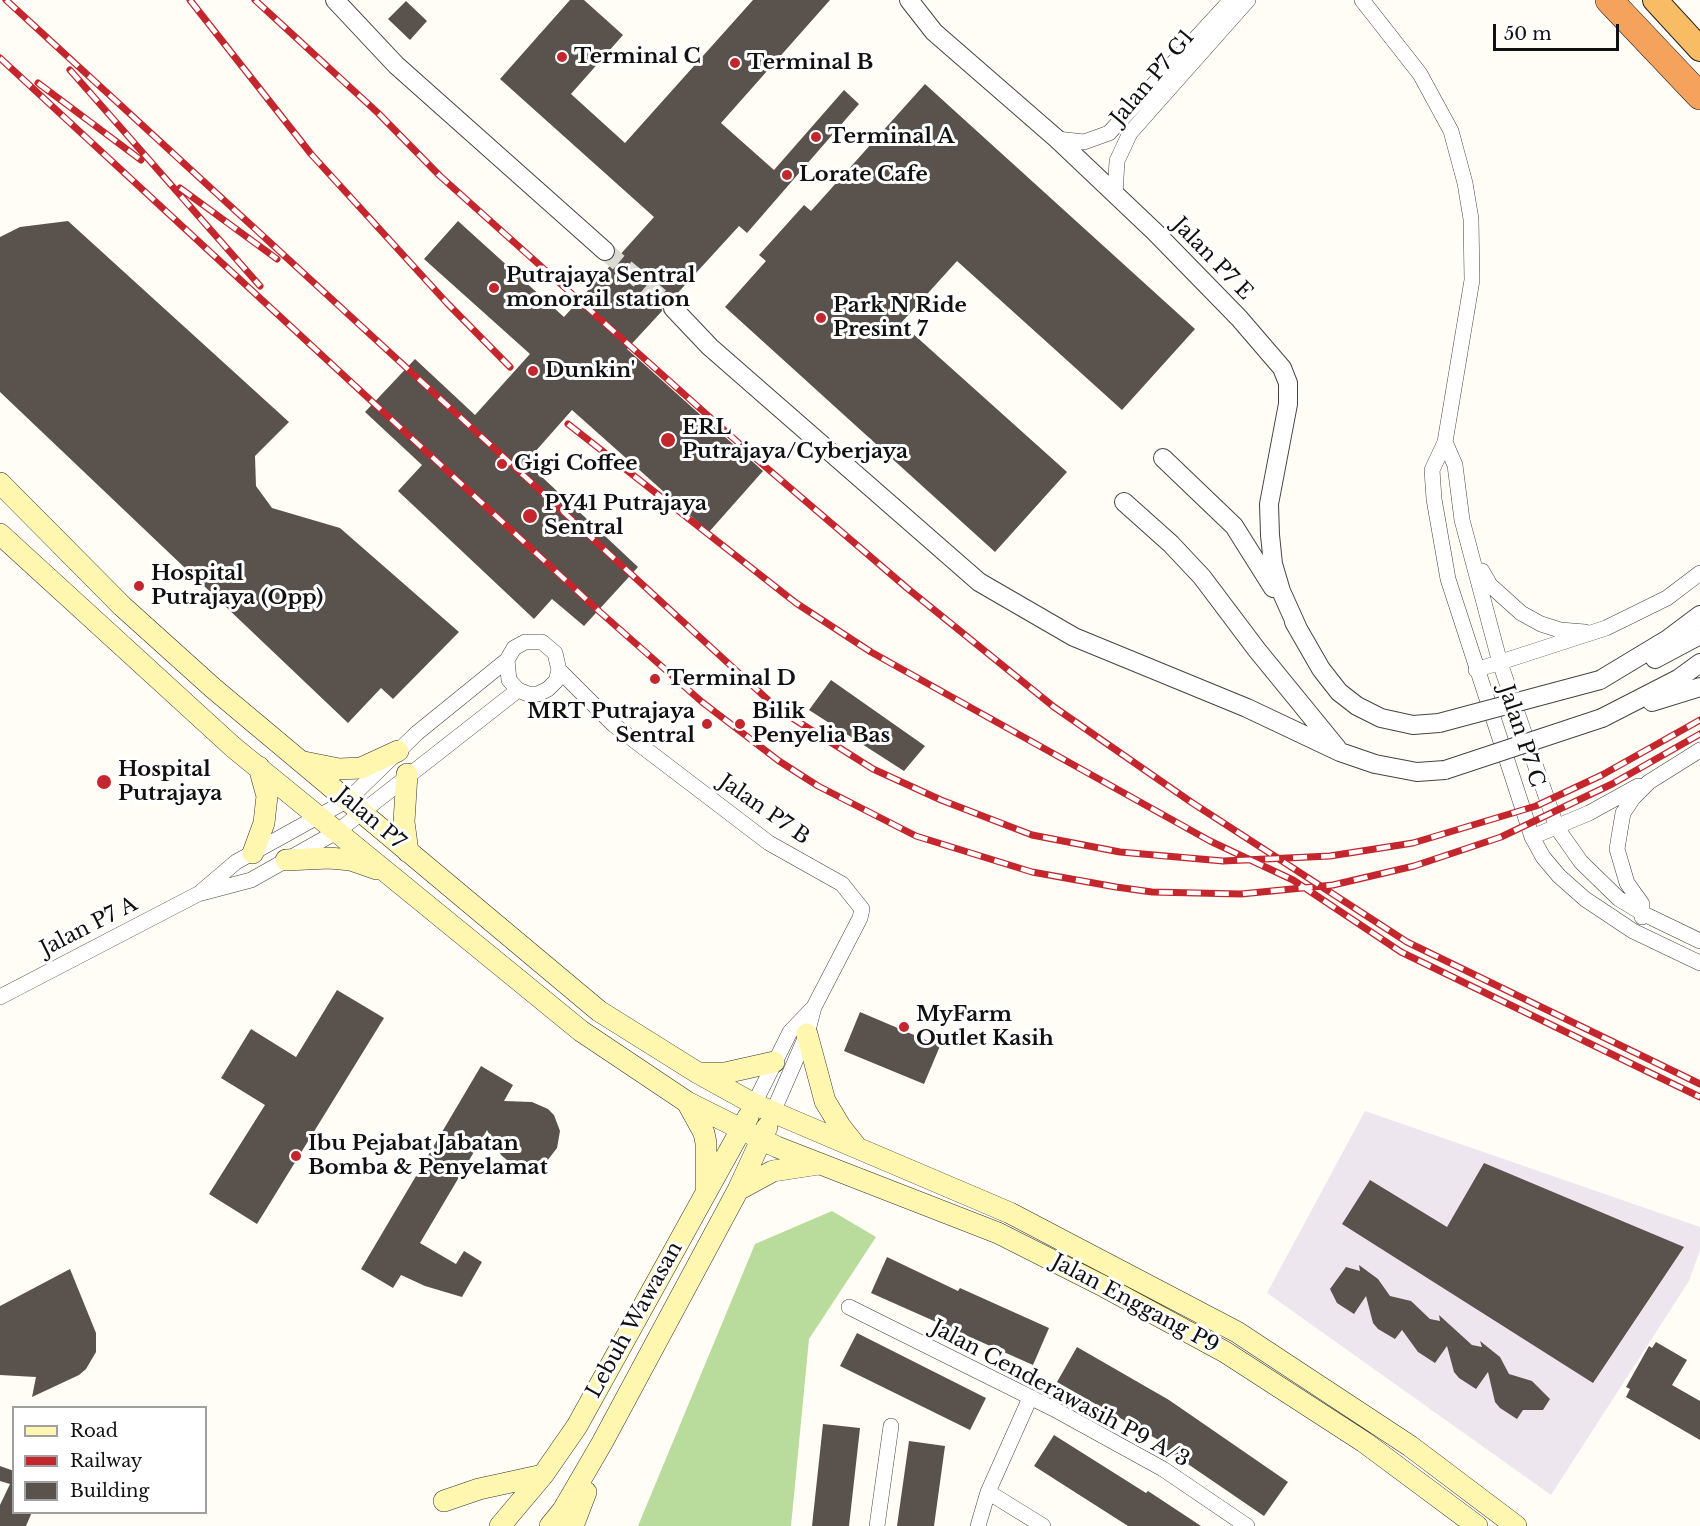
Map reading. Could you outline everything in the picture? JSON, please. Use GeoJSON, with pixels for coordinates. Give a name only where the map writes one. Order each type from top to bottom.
{"type":"FeatureCollection","features":[{"type":"Feature","properties":{"kind":"highway"},"geometry":{"type":"LineString","coordinates":[[1609,0],[1700,96]]}},
{"type":"Feature","properties":{"kind":"highway"},"geometry":{"type":"LineString","coordinates":[[1655,0],[1700,49]]}},
{"type":"Feature","properties":{"kind":"main road","name":"Jalan P7"},"geometry":{"type":"LineString","coordinates":[[0,483],[122,606],[298,760],[599,1011],[698,1073],[764,1108],[858,1148]]}},
{"type":"Feature","properties":{"kind":"main road","name":"Jalan P7"},"geometry":{"type":"LineString","coordinates":[[0,534],[224,739],[581,1031],[687,1102],[742,1130]]}},
{"type":"Feature","properties":{"kind":"main road"},"geometry":{"type":"LineString","coordinates":[[298,760],[339,769],[360,768],[398,751]]}},
{"type":"Feature","properties":{"kind":"main road"},"geometry":{"type":"LineString","coordinates":[[253,852],[264,823],[267,796],[259,767]]}},
{"type":"Feature","properties":{"kind":"main road"},"geometry":{"type":"LineString","coordinates":[[407,774],[405,822],[408,852]]}},
{"type":"Feature","properties":{"kind":"main road"},"geometry":{"type":"LineString","coordinates":[[286,860],[329,858],[351,860],[389,873]]}},
{"type":"Feature","properties":{"kind":"main road"},"geometry":{"type":"LineString","coordinates":[[807,1034],[825,1101],[840,1126],[858,1148]]}},
{"type":"Feature","properties":{"kind":"main road"},"geometry":{"type":"LineString","coordinates":[[698,1073],[735,1072],[774,1062]]}},
{"type":"Feature","properties":{"kind":"main road"},"geometry":{"type":"LineString","coordinates":[[687,1102],[704,1133],[708,1149],[706,1193]]}},
{"type":"Feature","properties":{"kind":"main road","name":"Lebuh Wawasan"},"geometry":{"type":"LineString","coordinates":[[500,1526],[543,1475],[577,1426],[742,1130],[764,1108]]}},
{"type":"Feature","properties":{"kind":"main road","name":"Lebuh Wawasan"},"geometry":{"type":"LineString","coordinates":[[550,1526],[602,1443],[738,1190],[762,1138],[764,1108]]}},
{"type":"Feature","properties":{"kind":"main road","name":"Jalan Enggang P9"},"geometry":{"type":"LineString","coordinates":[[742,1130],[762,1138],[777,1148],[998,1233],[1105,1287],[1225,1352],[1364,1442],[1473,1524]]}},
{"type":"Feature","properties":{"kind":"main road","name":"Jalan Enggang P9"},"geometry":{"type":"LineString","coordinates":[[858,1148],[1010,1213],[1237,1332],[1410,1446],[1516,1526]]}},
{"type":"Feature","properties":{"kind":"main road"},"geometry":{"type":"LineString","coordinates":[[738,1190],[773,1171],[820,1164]]}},
{"type":"Feature","properties":{"kind":"main road"},"geometry":{"type":"LineString","coordinates":[[573,1526],[602,1443]]}},
{"type":"Feature","properties":{"kind":"main road"},"geometry":{"type":"LineString","coordinates":[[444,1501],[479,1489],[543,1475]]}},
{"type":"Feature","properties":{"kind":"street"},"geometry":{"type":"LineString","coordinates":[[335,0],[396,65],[606,251]]}},
{"type":"Feature","properties":{"kind":"street","name":"Jalan P7 E"},"geometry":{"type":"LineString","coordinates":[[909,0],[934,32],[1057,139],[1115,194],[1239,318],[1282,368],[1288,383],[1288,404],[1269,504],[1270,535],[1273,564],[1281,591],[1299,631]]}},
{"type":"Feature","properties":{"kind":"street","name":"Jalan P7 G1"},"geometry":{"type":"LineString","coordinates":[[1057,139],[1084,142],[1109,133],[1231,0]]}},
{"type":"Feature","properties":{"kind":"street","name":"Jalan P7 G1"},"geometry":{"type":"LineString","coordinates":[[1115,194],[1117,161],[1130,133],[1248,0]]}},
{"type":"Feature","properties":{"kind":"street","name":"Jalan P7 C"},"geometry":{"type":"LineString","coordinates":[[1362,0],[1420,74],[1450,131],[1465,183],[1471,219],[1472,280],[1445,442],[1432,470],[1438,534],[1448,579],[1476,670],[1532,837],[1543,857],[1559,876],[1585,899],[1633,931],[1700,963]]}},
{"type":"Feature","properties":{"kind":"street"},"geometry":{"type":"LineString","coordinates":[[1648,42],[1700,103]]}},
{"type":"Feature","properties":{"kind":"street"},"geometry":{"type":"LineString","coordinates":[[673,308],[710,347],[979,582],[1074,637],[1247,708],[1340,752],[1375,764],[1417,772],[1445,770],[1700,687]]}},
{"type":"Feature","properties":{"kind":"street","name":"Jalan P7 C"},"geometry":{"type":"LineString","coordinates":[[1445,442],[1455,465],[1462,520],[1500,663],[1557,828],[1569,848],[1619,899],[1644,914],[1700,940]]}},
{"type":"Feature","properties":{"kind":"street"},"geometry":{"type":"LineString","coordinates":[[1162,458],[1234,526],[1321,669],[1339,692],[1357,706],[1381,718],[1413,725],[1439,723],[1600,680],[1653,660],[1700,635]]}},
{"type":"Feature","properties":{"kind":"street"},"geometry":{"type":"LineString","coordinates":[[1124,502],[1172,544],[1202,577],[1257,650],[1340,752]]}},
{"type":"Feature","properties":{"kind":"street"},"geometry":{"type":"LineString","coordinates":[[1473,555],[1490,585],[1521,613],[1541,624],[1560,630],[1584,632],[1606,628]]}},
{"type":"Feature","properties":{"kind":"street"},"geometry":{"type":"LineString","coordinates":[[1476,670],[1606,628],[1667,598],[1700,573]]}},
{"type":"Feature","properties":{"kind":"street"},"geometry":{"type":"LineString","coordinates":[[1600,680],[1668,639],[1700,615]]}},
{"type":"Feature","properties":{"kind":"street","name":"Jalan P7 B"},"geometry":{"type":"LineString","coordinates":[[355,806],[398,751],[507,660],[514,648],[525,642],[536,641],[547,645],[555,653],[559,670],[614,725],[768,843],[842,884],[862,909],[860,918],[814,1007],[807,1034],[764,1108]]}},
{"type":"Feature","properties":{"kind":"street"},"geometry":{"type":"LineString","coordinates":[[507,660],[509,680],[518,690],[528,694],[538,694],[548,689],[556,681],[559,670]]}},
{"type":"Feature","properties":{"kind":"street"},"geometry":{"type":"LineString","coordinates":[[1602,718],[1678,679],[1700,663]]}},
{"type":"Feature","properties":{"kind":"street"},"geometry":{"type":"LineString","coordinates":[[355,806],[407,774],[518,690]]}},
{"type":"Feature","properties":{"kind":"street"},"geometry":{"type":"LineString","coordinates":[[1532,837],[1557,828],[1598,808],[1700,750]]}},
{"type":"Feature","properties":{"kind":"street"},"geometry":{"type":"LineString","coordinates":[[1633,931],[1644,914],[1642,904],[1621,869],[1617,849],[1619,829],[1623,813],[1633,798],[1666,769]]}},
{"type":"Feature","properties":{"kind":"street","name":"Jalan P7 A"},"geometry":{"type":"LineString","coordinates":[[0,997],[198,894],[236,862],[253,852],[320,817],[355,806]]}},
{"type":"Feature","properties":{"kind":"street","name":"Jalan P7 A"},"geometry":{"type":"LineString","coordinates":[[198,894],[251,880],[338,831],[355,806]]}},
{"type":"Feature","properties":{"kind":"street","name":"Jalan P7 B"},"geometry":{"type":"LineString","coordinates":[[764,1108],[774,1062],[790,1032],[814,1007]]}},
{"type":"Feature","properties":{"kind":"street","name":"Jalan Cenderawasih P9 A/3"},"geometry":{"type":"LineString","coordinates":[[849,1307],[1030,1398],[1163,1469],[1247,1526]]}},
{"type":"Feature","properties":{"kind":"street"},"geometry":{"type":"LineString","coordinates":[[978,1526],[988,1492],[1030,1398]]}},
{"type":"Feature","properties":{"kind":"street"},"geometry":{"type":"LineString","coordinates":[[877,1526],[891,1426]]}},
{"type":"Feature","properties":{"kind":"street"},"geometry":{"type":"LineString","coordinates":[[988,1492],[1043,1526]]}},
{"type":"Feature","properties":{"kind":"shaded area"},"geometry":{"type":"Polygon","coordinates":[[[1365,1111],[1700,1227],[1700,1250],[1689,1281],[1551,1495],[1267,1293],[1365,1111]]]}},
{"type":"Feature","properties":{"kind":"green space"},"geometry":{"type":"Polygon","coordinates":[[[832,1211],[876,1237],[809,1339],[791,1526],[638,1526],[755,1244],[832,1211]]]}},
{"type":"Feature","properties":{"kind":"building"},"geometry":{"type":"Polygon","coordinates":[[[570,0],[584,0],[623,35],[571,94],[625,143],[753,0],[830,0],[721,123],[774,170],[844,90],[859,104],[747,233],[739,226],[674,297],[665,300],[662,311],[627,349],[763,471],[709,532],[572,410],[526,462],[638,567],[584,626],[552,599],[534,619],[398,491],[422,465],[365,412],[415,359],[475,415],[530,354],[424,259],[458,221],[564,317],[654,217],[500,79],[570,0]]]}},
{"type":"Feature","properties":{"kind":"building"},"geometry":{"type":"Polygon","coordinates":[[[406,1],[427,21],[410,40],[388,19],[406,1]]]}},
{"type":"Feature","properties":{"kind":"building","name":"Park N Ride Presint 7"},"geometry":{"type":"Polygon","coordinates":[[[925,84],[1195,329],[1122,410],[957,261],[901,323],[1067,472],[995,552],[725,307],[766,261],[759,255],[804,205],[811,211],[925,84]]]}},
{"type":"Feature","properties":{"kind":"building"},"geometry":{"type":"Polygon","coordinates":[[[68,221],[289,422],[255,456],[256,486],[272,508],[340,528],[459,632],[393,699],[381,688],[348,723],[0,392],[0,237],[20,227],[68,221]]]}},
{"type":"Feature","properties":{"kind":"building"},"geometry":{"type":"Polygon","coordinates":[[[831,680],[925,746],[904,771],[809,710],[831,680]]]}},
{"type":"Feature","properties":{"kind":"building"},"geometry":{"type":"Polygon","coordinates":[[[337,990],[384,1018],[257,1224],[209,1194],[265,1105],[221,1078],[251,1029],[296,1057],[337,990]]]}},
{"type":"Feature","properties":{"kind":"building"},"geometry":{"type":"Polygon","coordinates":[[[860,1012],[940,1046],[924,1084],[844,1051],[860,1012]]]}},
{"type":"Feature","properties":{"kind":"building"},"geometry":{"type":"Polygon","coordinates":[[[481,1066],[513,1085],[504,1101],[532,1102],[548,1109],[554,1115],[560,1131],[557,1148],[547,1161],[531,1168],[514,1166],[501,1155],[487,1130],[420,1243],[456,1264],[464,1251],[482,1262],[462,1297],[425,1286],[401,1275],[393,1288],[361,1269],[481,1066]]]}},
{"type":"Feature","properties":{"kind":"building"},"geometry":{"type":"Polygon","coordinates":[[[1484,1163],[1684,1247],[1593,1383],[1342,1224],[1370,1180],[1447,1227],[1484,1163]]]}},
{"type":"Feature","properties":{"kind":"building"},"geometry":{"type":"Polygon","coordinates":[[[887,1257],[958,1291],[960,1288],[1049,1328],[1033,1365],[871,1293],[887,1257]]]}},
{"type":"Feature","properties":{"kind":"building"},"geometry":{"type":"Polygon","coordinates":[[[1359,1265],[1378,1279],[1390,1296],[1411,1301],[1430,1319],[1440,1321],[1439,1315],[1472,1345],[1482,1347],[1480,1341],[1500,1357],[1509,1374],[1532,1381],[1550,1399],[1543,1410],[1523,1410],[1517,1419],[1495,1402],[1488,1372],[1476,1389],[1454,1372],[1447,1346],[1435,1363],[1418,1352],[1402,1330],[1395,1339],[1378,1329],[1373,1323],[1366,1296],[1354,1314],[1337,1303],[1330,1289],[1346,1267],[1360,1271],[1359,1265]]]}},
{"type":"Feature","properties":{"kind":"building"},"geometry":{"type":"Polygon","coordinates":[[[70,1269],[96,1333],[96,1352],[86,1369],[79,1375],[32,1397],[36,1377],[0,1375],[0,1306],[70,1269]]]}},
{"type":"Feature","properties":{"kind":"building"},"geometry":{"type":"Polygon","coordinates":[[[857,1333],[986,1398],[970,1430],[840,1366],[857,1333]]]}},
{"type":"Feature","properties":{"kind":"building"},"geometry":{"type":"Polygon","coordinates":[[[1656,1342],[1687,1360],[1672,1385],[1700,1401],[1700,1440],[1626,1397],[1630,1389],[1626,1387],[1649,1346],[1652,1348],[1656,1342]]]}},
{"type":"Feature","properties":{"kind":"building"},"geometry":{"type":"Polygon","coordinates":[[[1077,1347],[1169,1400],[1288,1482],[1264,1516],[1160,1445],[1162,1442],[1057,1382],[1077,1347]]]}},
{"type":"Feature","properties":{"kind":"building"},"geometry":{"type":"Polygon","coordinates":[[[823,1424],[860,1428],[849,1526],[812,1526],[823,1424]]]}},
{"type":"Feature","properties":{"kind":"building"},"geometry":{"type":"Polygon","coordinates":[[[1054,1435],[1146,1493],[1148,1491],[1201,1526],[1128,1526],[1034,1466],[1054,1435]]]}},
{"type":"Feature","properties":{"kind":"building"},"geometry":{"type":"Polygon","coordinates":[[[909,1441],[945,1446],[934,1526],[897,1526],[909,1441]]]}},
{"type":"Feature","properties":{"kind":"building"},"geometry":{"type":"Polygon","coordinates":[[[0,1466],[12,1470],[12,1514],[31,1514],[26,1526],[0,1526],[0,1505],[10,1484],[0,1481],[0,1466]]]}},
{"type":"Feature","properties":{"kind":"tunnel"},"geometry":{"type":"LineString","coordinates":[[605,251],[673,308]]}},
{"type":"Feature","properties":{"kind":"railway"},"geometry":{"type":"LineString","coordinates":[[6,0],[778,709],[873,769],[941,800],[1032,835],[1120,852],[1223,861],[1330,856],[1413,843],[1536,806],[1602,775],[1700,720]]}},
{"type":"Feature","properties":{"kind":"railway"},"geometry":{"type":"LineString","coordinates":[[190,0],[311,154],[447,303],[510,367]]}},
{"type":"Feature","properties":{"kind":"railway"},"geometry":{"type":"LineString","coordinates":[[255,0],[378,113],[440,176],[761,463],[907,588],[1054,707],[1191,802],[1407,942],[1700,1084]]}},
{"type":"Feature","properties":{"kind":"railway"},"geometry":{"type":"LineString","coordinates":[[0,58],[600,612],[702,702],[779,761],[818,786],[916,836],[1032,872],[1152,892],[1241,894],[1333,885],[1414,866],[1501,837],[1612,784],[1700,734]]}},
{"type":"Feature","properties":{"kind":"railway"},"geometry":{"type":"LineString","coordinates":[[70,70],[260,286]]}},
{"type":"Feature","properties":{"kind":"railway"},"geometry":{"type":"LineString","coordinates":[[38,83],[141,160]]}},
{"type":"Feature","properties":{"kind":"railway"},"geometry":{"type":"LineString","coordinates":[[180,188],[277,259]]}},
{"type":"Feature","properties":{"kind":"railway"},"geometry":{"type":"LineString","coordinates":[[568,424],[796,603],[871,652],[1210,841],[1293,880],[1401,952],[1700,1097]]}},
{"type":"Feature","properties":{"kind":"place","name":"Terminal C"},"geometry":{"type":"Point","coordinates":[562,57]}},
{"type":"Feature","properties":{"kind":"place","name":"Terminal B"},"geometry":{"type":"Point","coordinates":[735,63]}},
{"type":"Feature","properties":{"kind":"place","name":"Terminal A"},"geometry":{"type":"Point","coordinates":[816,137]}},
{"type":"Feature","properties":{"kind":"place","name":"Lorate Cafe"},"geometry":{"type":"Point","coordinates":[787,175]}},
{"type":"Feature","properties":{"kind":"place","name":"Putrajaya Sentral monorail station"},"geometry":{"type":"Point","coordinates":[494,288]}},
{"type":"Feature","properties":{"kind":"place","name":"Park N Ride Presint 7"},"geometry":{"type":"Point","coordinates":[821,318]}},
{"type":"Feature","properties":{"kind":"place","name":"Dunkin'"},"geometry":{"type":"Point","coordinates":[533,371]}},
{"type":"Feature","properties":{"kind":"place","name":"ERL Putrajaya/Cyberjaya"},"geometry":{"type":"Point","coordinates":[668,440]}},
{"type":"Feature","properties":{"kind":"place","name":"Gigi Coffee"},"geometry":{"type":"Point","coordinates":[502,464]}},
{"type":"Feature","properties":{"kind":"place","name":"PY41 Putrajaya Sentral"},"geometry":{"type":"Point","coordinates":[530,516]}},
{"type":"Feature","properties":{"kind":"place","name":"Hospital Putrajaya (Opp)"},"geometry":{"type":"Point","coordinates":[139,586]}},
{"type":"Feature","properties":{"kind":"place","name":"Terminal D"},"geometry":{"type":"Point","coordinates":[655,679]}},
{"type":"Feature","properties":{"kind":"place","name":"MRT Putrajaya Sentral"},"geometry":{"type":"Point","coordinates":[707,724]}},
{"type":"Feature","properties":{"kind":"place","name":"Bilik Penyelia Bas"},"geometry":{"type":"Point","coordinates":[740,724]}},
{"type":"Feature","properties":{"kind":"place","name":"Hospital Putrajaya"},"geometry":{"type":"Point","coordinates":[104,782]}},
{"type":"Feature","properties":{"kind":"place","name":"MyFarm Outlet Kasih"},"geometry":{"type":"Point","coordinates":[904,1027]}},
{"type":"Feature","properties":{"kind":"place","name":"Ibu Pejabat Jabatan Bomba & Penyelamat"},"geometry":{"type":"Point","coordinates":[296,1156]}}]}
